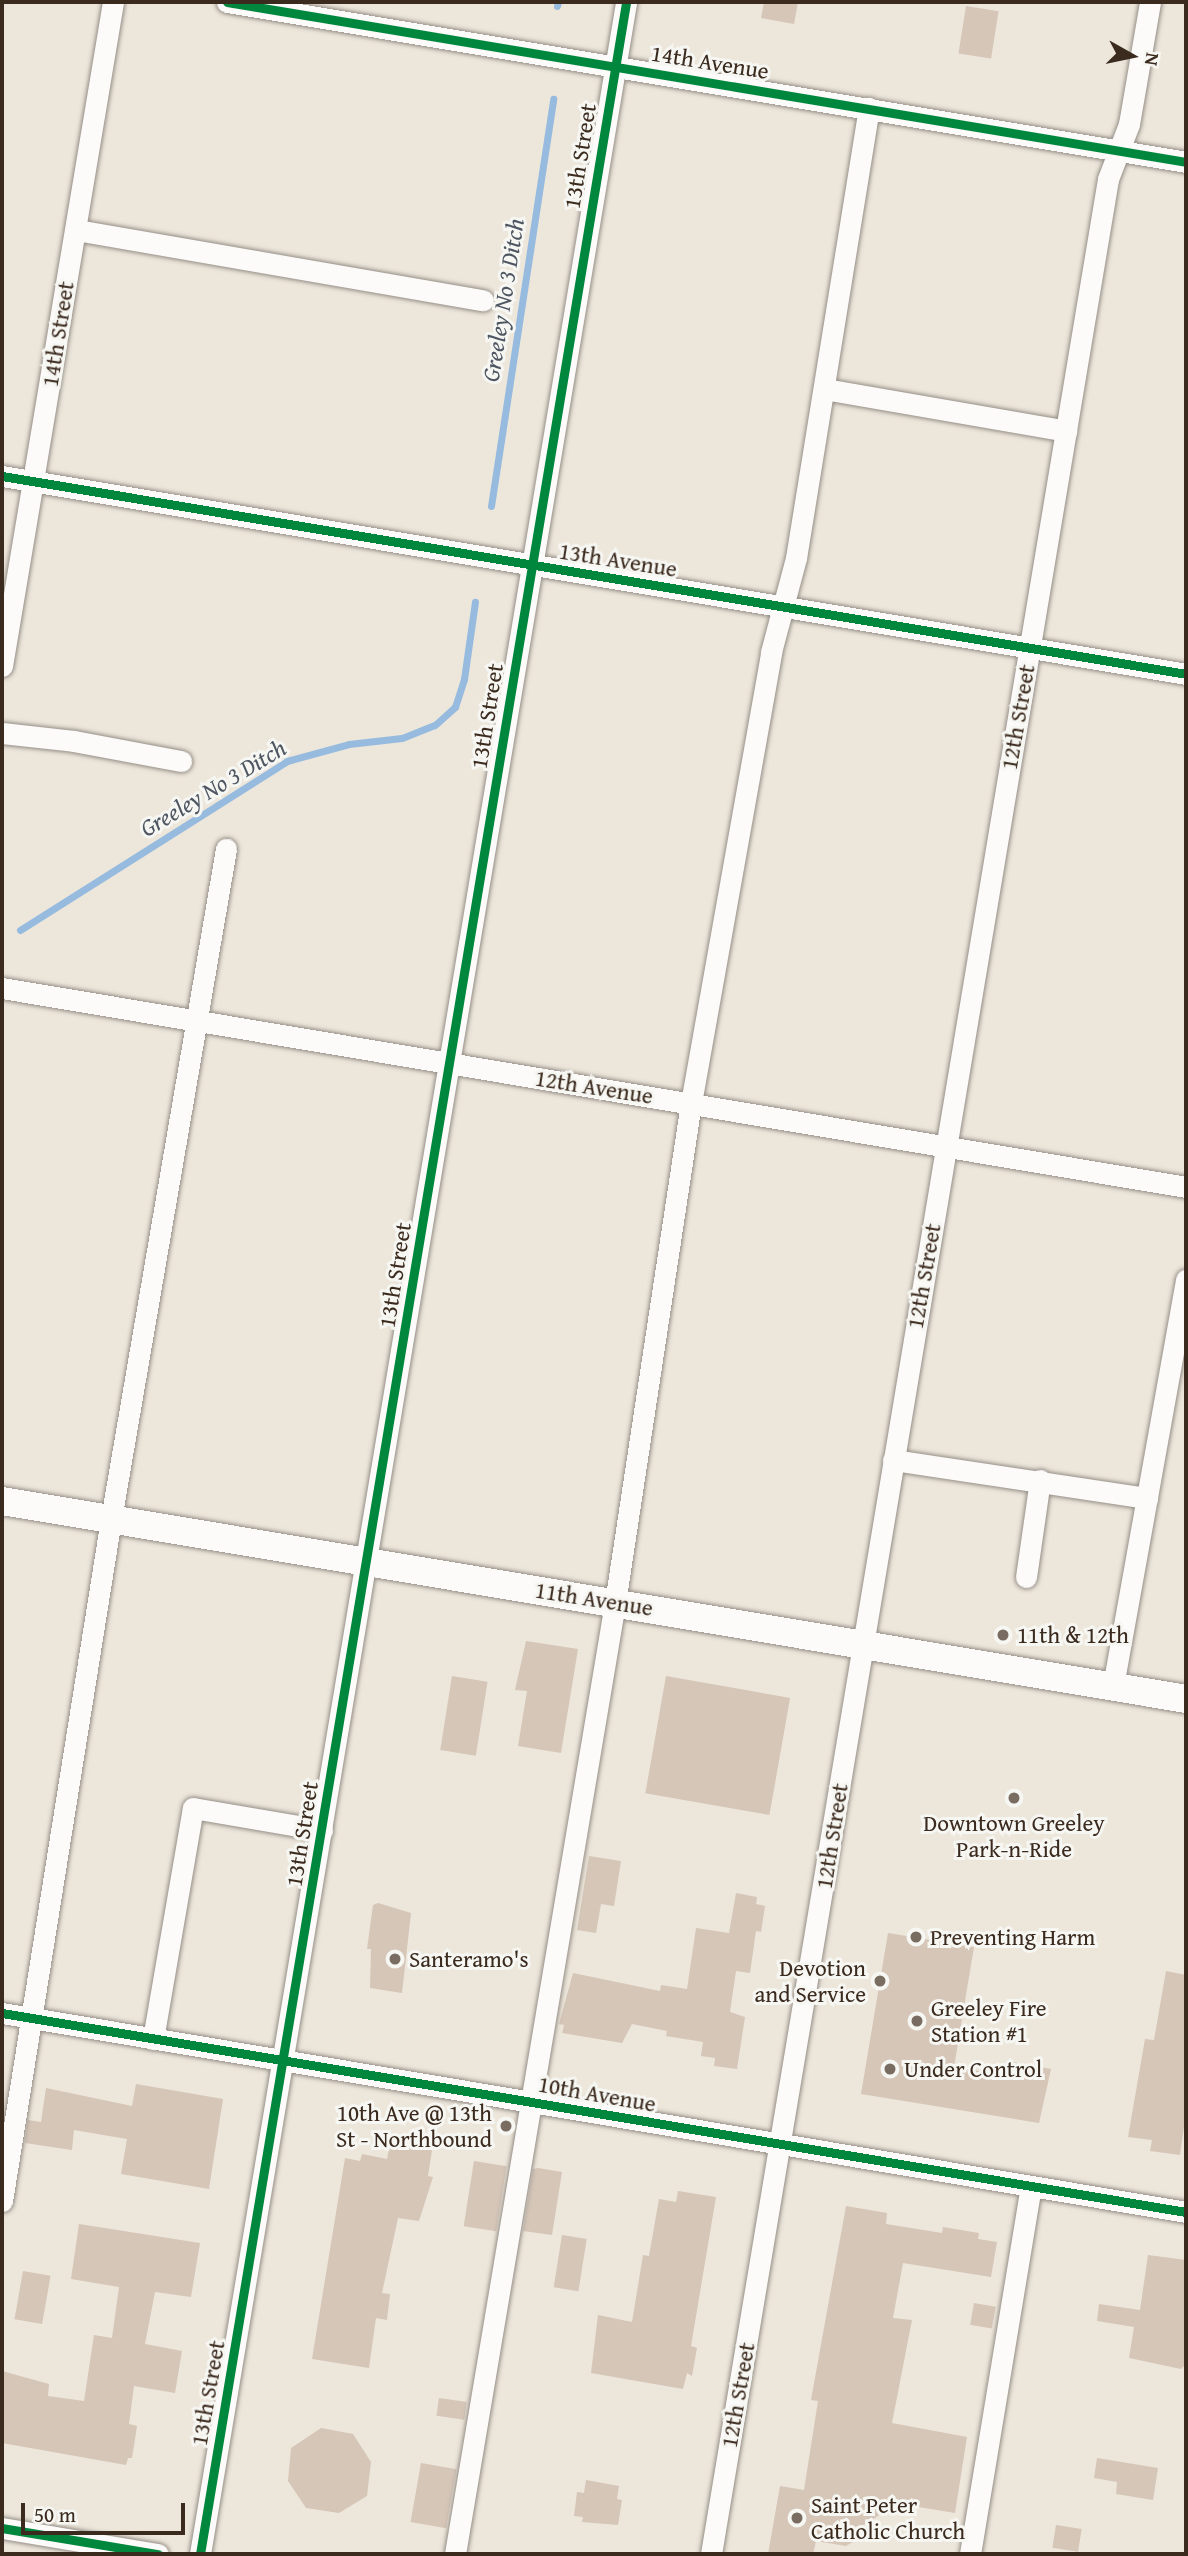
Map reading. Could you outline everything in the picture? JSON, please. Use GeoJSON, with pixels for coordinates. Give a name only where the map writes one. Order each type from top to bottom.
{"type":"FeatureCollection","features":[{"type":"Feature","properties":{"kind":"main road","name":"11th Avenue"},"geometry":{"type":"LineString","coordinates":[[2,1501],[1186,1699]]}},
{"type":"Feature","properties":{"kind":"street","name":"14th Street"},"geometry":{"type":"LineString","coordinates":[[2,666],[113,2]]}},
{"type":"Feature","properties":{"kind":"street","name":"14th Avenue"},"geometry":{"type":"LineString","coordinates":[[227,2],[1186,162]]}},
{"type":"Feature","properties":{"kind":"street","name":"13th Street"},"geometry":{"type":"LineString","coordinates":[[200,2554],[626,2]]}},
{"type":"Feature","properties":{"kind":"street","name":"12th Street"},"geometry":{"type":"LineString","coordinates":[[711,2554],[1108,179],[1129,124],[1150,2]]}},
{"type":"Feature","properties":{"kind":"street"},"geometry":{"type":"LineString","coordinates":[[455,2554],[615,1603],[691,1103],[782,606],[796,558],[869,108]]}},
{"type":"Feature","properties":{"kind":"street"},"geometry":{"type":"LineString","coordinates":[[76,230],[483,300]]}},
{"type":"Feature","properties":{"kind":"street"},"geometry":{"type":"LineString","coordinates":[[824,389],[1066,431]]}},
{"type":"Feature","properties":{"kind":"street","name":"13th Avenue"},"geometry":{"type":"LineString","coordinates":[[2,476],[1186,674]]}},
{"type":"Feature","properties":{"kind":"street"},"geometry":{"type":"LineString","coordinates":[[2,733],[74,741],[181,761]]}},
{"type":"Feature","properties":{"kind":"street"},"geometry":{"type":"LineString","coordinates":[[2,2202],[111,1519],[226,849]]}},
{"type":"Feature","properties":{"kind":"street","name":"12th Avenue"},"geometry":{"type":"LineString","coordinates":[[2,988],[1186,1186]]}},
{"type":"Feature","properties":{"kind":"street"},"geometry":{"type":"LineString","coordinates":[[1113,1686],[1186,1279]]}},
{"type":"Feature","properties":{"kind":"street"},"geometry":{"type":"LineString","coordinates":[[893,1460],[1147,1498]]}},
{"type":"Feature","properties":{"kind":"street"},"geometry":{"type":"LineString","coordinates":[[1026,1577],[1040,1480]]}},
{"type":"Feature","properties":{"kind":"street"},"geometry":{"type":"LineString","coordinates":[[153,2039],[193,1808],[322,1830]]}},
{"type":"Feature","properties":{"kind":"street","name":"10th Avenue"},"geometry":{"type":"LineString","coordinates":[[2,2013],[1186,2212]]}},
{"type":"Feature","properties":{"kind":"street"},"geometry":{"type":"LineString","coordinates":[[970,2554],[1031,2187]]}},
{"type":"Feature","properties":{"kind":"street"},"geometry":{"type":"LineString","coordinates":[[2,2528],[158,2554]]}},
{"type":"Feature","properties":{"kind":"building"},"geometry":{"type":"Polygon","coordinates":[[[764,2],[798,2],[794,24],[761,18],[764,2]]]}},
{"type":"Feature","properties":{"kind":"building"},"geometry":{"type":"Polygon","coordinates":[[[966,6],[999,11],[991,59],[958,53],[966,6]]]}},
{"type":"Feature","properties":{"kind":"building"},"geometry":{"type":"Polygon","coordinates":[[[526,1641],[578,1649],[561,1753],[518,1746],[527,1691],[515,1690],[526,1641]]]}},
{"type":"Feature","properties":{"kind":"building"},"geometry":{"type":"Polygon","coordinates":[[[452,1676],[488,1682],[476,1756],[440,1750],[452,1676]]]}},
{"type":"Feature","properties":{"kind":"building"},"geometry":{"type":"Polygon","coordinates":[[[666,1676],[790,1698],[769,1815],[645,1793],[666,1676]]]}},
{"type":"Feature","properties":{"kind":"building"},"geometry":{"type":"Polygon","coordinates":[[[589,1856],[621,1861],[614,1906],[601,1904],[596,1933],[577,1930],[589,1856]]]}},
{"type":"Feature","properties":{"kind":"building"},"geometry":{"type":"Polygon","coordinates":[[[736,1893],[757,1897],[756,1904],[765,1906],[761,1932],[756,1931],[750,1973],[736,1971],[730,2012],[745,2017],[737,2069],[714,2066],[715,2058],[701,2056],[703,2042],[666,2036],[667,2031],[632,2024],[622,2043],[562,2033],[564,2025],[559,2024],[573,1973],[660,1991],[661,1985],[687,1989],[696,1928],[729,1933],[736,1893]]]}},
{"type":"Feature","properties":{"kind":"building"},"geometry":{"type":"Polygon","coordinates":[[[378,1903],[411,1913],[402,1993],[370,1988],[371,1949],[367,1949],[373,1905],[378,1903]]]}},
{"type":"Feature","properties":{"kind":"building","name":"Greeley Fire Station #1"},"geometry":{"type":"Polygon","coordinates":[[[888,1933],[974,1947],[954,2067],[1004,2075],[1007,2061],[1051,2069],[1039,2123],[861,2094],[888,1933]]]}},
{"type":"Feature","properties":{"kind":"building"},"geometry":{"type":"Polygon","coordinates":[[[1166,1971],[1186,1975],[1186,2112],[1180,2155],[1150,2151],[1152,2140],[1128,2137],[1145,2039],[1154,2040],[1166,1971]]]}},
{"type":"Feature","properties":{"kind":"building"},"geometry":{"type":"Polygon","coordinates":[[[136,2084],[223,2099],[209,2189],[121,2174],[127,2139],[74,2130],[72,2150],[25,2143],[28,2120],[41,2122],[46,2088],[132,2106],[136,2084]]]}},
{"type":"Feature","properties":{"kind":"building"},"geometry":{"type":"Polygon","coordinates":[[[390,2143],[432,2150],[428,2176],[433,2177],[419,2221],[398,2218],[382,2293],[390,2294],[387,2320],[376,2318],[369,2368],[312,2359],[345,2158],[360,2161],[362,2154],[387,2159],[390,2143]]]}},
{"type":"Feature","properties":{"kind":"building"},"geometry":{"type":"Polygon","coordinates":[[[474,2161],[507,2166],[496,2231],[464,2226],[474,2161]]]}},
{"type":"Feature","properties":{"kind":"building"},"geometry":{"type":"Polygon","coordinates":[[[533,2169],[562,2172],[552,2235],[523,2231],[533,2169]]]}},
{"type":"Feature","properties":{"kind":"building"},"geometry":{"type":"Polygon","coordinates":[[[678,2191],[716,2197],[691,2346],[697,2348],[692,2376],[687,2373],[683,2389],[591,2373],[598,2315],[632,2322],[643,2255],[649,2256],[659,2199],[676,2202],[678,2191]]]}},
{"type":"Feature","properties":{"kind":"building"},"geometry":{"type":"Polygon","coordinates":[[[846,2206],[887,2213],[886,2224],[942,2233],[943,2227],[979,2233],[978,2239],[997,2242],[991,2277],[903,2263],[893,2318],[912,2320],[892,2423],[967,2437],[955,2513],[888,2502],[884,2512],[858,2529],[856,2540],[846,2546],[816,2541],[813,2554],[768,2554],[780,2486],[804,2490],[818,2401],[811,2400],[846,2206]]]}},
{"type":"Feature","properties":{"kind":"building"},"geometry":{"type":"Polygon","coordinates":[[[79,2224],[200,2243],[191,2297],[155,2292],[145,2344],[182,2351],[175,2393],[134,2386],[129,2424],[137,2426],[132,2458],[128,2458],[126,2465],[2,2443],[2,2371],[49,2384],[48,2396],[84,2401],[94,2335],[112,2338],[119,2287],[71,2279],[79,2224]]]}},
{"type":"Feature","properties":{"kind":"building"},"geometry":{"type":"Polygon","coordinates":[[[562,2235],[587,2239],[578,2291],[554,2287],[562,2235]]]}},
{"type":"Feature","properties":{"kind":"building"},"geometry":{"type":"Polygon","coordinates":[[[1148,2255],[1186,2260],[1186,2364],[1181,2369],[1129,2358],[1134,2327],[1097,2321],[1099,2304],[1140,2310],[1148,2255]]]}},
{"type":"Feature","properties":{"kind":"building"},"geometry":{"type":"Polygon","coordinates":[[[23,2271],[51,2276],[42,2324],[14,2319],[23,2271]]]}},
{"type":"Feature","properties":{"kind":"building"},"geometry":{"type":"Polygon","coordinates":[[[974,2303],[996,2307],[992,2328],[970,2325],[974,2303]]]}},
{"type":"Feature","properties":{"kind":"building"},"geometry":{"type":"Polygon","coordinates":[[[439,2398],[467,2402],[464,2420],[436,2416],[439,2398]]]}},
{"type":"Feature","properties":{"kind":"building"},"geometry":{"type":"Polygon","coordinates":[[[321,2428],[353,2434],[371,2462],[367,2496],[339,2513],[306,2508],[288,2481],[291,2448],[321,2428]]]}},
{"type":"Feature","properties":{"kind":"building"},"geometry":{"type":"Polygon","coordinates":[[[1097,2458],[1158,2468],[1153,2500],[1116,2494],[1117,2482],[1094,2478],[1097,2458]]]}},
{"type":"Feature","properties":{"kind":"building"},"geometry":{"type":"Polygon","coordinates":[[[421,2463],[456,2469],[446,2528],[411,2522],[421,2463]]]}},
{"type":"Feature","properties":{"kind":"building"},"geometry":{"type":"Polygon","coordinates":[[[586,2480],[619,2486],[617,2499],[622,2500],[618,2525],[582,2522],[583,2517],[574,2516],[577,2492],[584,2493],[586,2480]]]}},
{"type":"Feature","properties":{"kind":"building"},"geometry":{"type":"Polygon","coordinates":[[[1056,2525],[1082,2529],[1078,2552],[1052,2548],[1056,2525]]]}},
{"type":"Feature","properties":{"kind":"waterway","name":"Greeley No 3 Ditch"},"geometry":{"type":"LineString","coordinates":[[557,6],[558,2]]}},
{"type":"Feature","properties":{"kind":"waterway","name":"Greeley No 3 Ditch"},"geometry":{"type":"LineString","coordinates":[[491,506],[553,99]]}},
{"type":"Feature","properties":{"kind":"waterway","name":"Greeley No 3 Ditch"},"geometry":{"type":"LineString","coordinates":[[20,930],[287,761],[349,744],[402,738],[435,725],[455,707],[464,679],[475,602]]}},
{"type":"Feature","properties":{"kind":"cycle path"},"geometry":{"type":"LineString","coordinates":[[227,2],[1186,162]]}},
{"type":"Feature","properties":{"kind":"cycle path"},"geometry":{"type":"LineString","coordinates":[[200,2554],[626,2]]}},
{"type":"Feature","properties":{"kind":"cycle path"},"geometry":{"type":"LineString","coordinates":[[2,476],[1186,674]]}},
{"type":"Feature","properties":{"kind":"cycle path"},"geometry":{"type":"LineString","coordinates":[[2,2013],[1186,2212]]}},
{"type":"Feature","properties":{"kind":"cycle path"},"geometry":{"type":"LineString","coordinates":[[2,2528],[158,2554]]}},
{"type":"Feature","properties":{"kind":"place","name":"11th & 12th"},"geometry":{"type":"Point","coordinates":[1003,1635]}},
{"type":"Feature","properties":{"kind":"place","name":"Downtown Greeley Park-n-Ride"},"geometry":{"type":"Point","coordinates":[1014,1798]}},
{"type":"Feature","properties":{"kind":"place","name":"Preventing Harm"},"geometry":{"type":"Point","coordinates":[916,1937]}},
{"type":"Feature","properties":{"kind":"place","name":"Santeramo's"},"geometry":{"type":"Point","coordinates":[395,1959]}},
{"type":"Feature","properties":{"kind":"place","name":"Devotion and Service"},"geometry":{"type":"Point","coordinates":[880,1981]}},
{"type":"Feature","properties":{"kind":"place","name":"Greeley Fire Station #1"},"geometry":{"type":"Point","coordinates":[917,2021]}},
{"type":"Feature","properties":{"kind":"place","name":"Under Control"},"geometry":{"type":"Point","coordinates":[890,2069]}},
{"type":"Feature","properties":{"kind":"place","name":"10th Ave @ 13th St - Northbound"},"geometry":{"type":"Point","coordinates":[506,2126]}},
{"type":"Feature","properties":{"kind":"place","name":"Saint Peter Catholic Church"},"geometry":{"type":"Point","coordinates":[797,2518]}}]}
